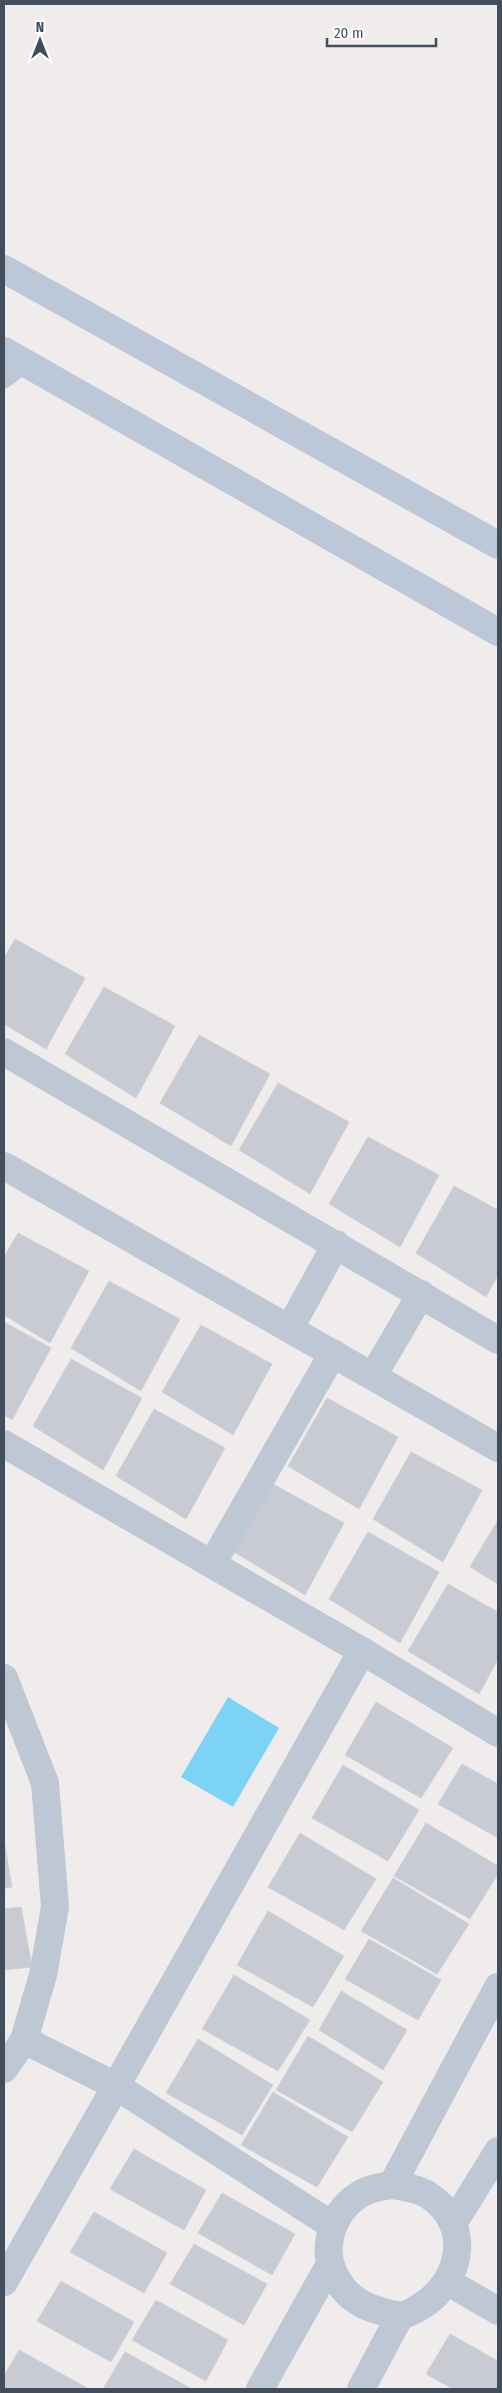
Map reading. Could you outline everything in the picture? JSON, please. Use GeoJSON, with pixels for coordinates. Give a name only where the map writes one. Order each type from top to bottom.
{"type":"FeatureCollection","features":[{"type":"Feature","properties":{"kind":"street"},"geometry":{"type":"LineString","coordinates":[[4,269],[498,545]]}},
{"type":"Feature","properties":{"kind":"street"},"geometry":{"type":"LineString","coordinates":[[11,365],[498,632]]}},
{"type":"Feature","properties":{"kind":"street"},"geometry":{"type":"LineString","coordinates":[[4,1052],[498,1340]]}},
{"type":"Feature","properties":{"kind":"street"},"geometry":{"type":"LineString","coordinates":[[4,1166],[333,1352],[498,1448]]}},
{"type":"Feature","properties":{"kind":"street"},"geometry":{"type":"LineString","coordinates":[[290,1328],[336,1244]]}},
{"type":"Feature","properties":{"kind":"street"},"geometry":{"type":"LineString","coordinates":[[373,1376],[421,1294]]}},
{"type":"Feature","properties":{"kind":"street"},"geometry":{"type":"LineString","coordinates":[[212,1564],[333,1352]]}},
{"type":"Feature","properties":{"kind":"street"},"geometry":{"type":"LineString","coordinates":[[4,1444],[362,1651],[498,1733]]}},
{"type":"Feature","properties":{"kind":"street"},"geometry":{"type":"LineString","coordinates":[[4,2282],[362,1651]]}},
{"type":"Feature","properties":{"kind":"street"},"geometry":{"type":"LineString","coordinates":[[4,1678],[45,1783],[55,1907],[43,1975],[24,2040],[4,2069]]}},
{"type":"Feature","properties":{"kind":"street"},"geometry":{"type":"LineString","coordinates":[[392,2185],[491,2018],[498,1987]]}},
{"type":"Feature","properties":{"kind":"street"},"geometry":{"type":"LineString","coordinates":[[24,2040],[116,2086],[333,2226]]}},
{"type":"Feature","properties":{"kind":"street"},"geometry":{"type":"LineString","coordinates":[[452,2224],[498,2151]]}},
{"type":"Feature","properties":{"kind":"street"},"geometry":{"type":"LineString","coordinates":[[361,2389],[400,2316],[436,2297],[448,2282],[458,2253],[452,2224],[442,2207],[428,2195],[411,2187],[392,2185],[373,2188],[356,2196],[342,2210],[333,2226],[329,2244],[330,2264],[337,2281],[349,2296],[365,2307],[400,2316]]}},
{"type":"Feature","properties":{"kind":"street"},"geometry":{"type":"LineString","coordinates":[[260,2389],[330,2264]]}},
{"type":"Feature","properties":{"kind":"street"},"geometry":{"type":"LineString","coordinates":[[448,2282],[498,2311]]}},
{"type":"Feature","properties":{"kind":"water"},"geometry":{"type":"Polygon","coordinates":[[[228,1697],[279,1728],[233,1807],[181,1777],[228,1697]]]}},
{"type":"Feature","properties":{"kind":"building"},"geometry":{"type":"Polygon","coordinates":[[[15,939],[85,978],[46,1049],[4,1024],[4,958],[15,939]]]}},
{"type":"Feature","properties":{"kind":"building"},"geometry":{"type":"Polygon","coordinates":[[[104,987],[175,1026],[136,1098],[65,1054],[104,987]]]}},
{"type":"Feature","properties":{"kind":"building"},"geometry":{"type":"Polygon","coordinates":[[[199,1035],[270,1074],[231,1146],[160,1103],[199,1035]]]}},
{"type":"Feature","properties":{"kind":"building"},"geometry":{"type":"Polygon","coordinates":[[[278,1083],[349,1122],[310,1194],[239,1150],[278,1083]]]}},
{"type":"Feature","properties":{"kind":"building"},"geometry":{"type":"Polygon","coordinates":[[[368,1137],[439,1175],[400,1247],[329,1204],[368,1137]]]}},
{"type":"Feature","properties":{"kind":"building"},"geometry":{"type":"Polygon","coordinates":[[[454,1186],[498,1210],[498,1275],[486,1297],[416,1253],[454,1186]]]}},
{"type":"Feature","properties":{"kind":"building"},"geometry":{"type":"Polygon","coordinates":[[[18,1233],[89,1271],[50,1343],[4,1315],[4,1257],[18,1233]]]}},
{"type":"Feature","properties":{"kind":"building"},"geometry":{"type":"Polygon","coordinates":[[[109,1281],[180,1319],[141,1391],[71,1348],[109,1281]]]}},
{"type":"Feature","properties":{"kind":"building"},"geometry":{"type":"Polygon","coordinates":[[[4,1322],[51,1348],[12,1420],[4,1415],[4,1322]]]}},
{"type":"Feature","properties":{"kind":"building"},"geometry":{"type":"Polygon","coordinates":[[[201,1325],[272,1364],[233,1435],[162,1392],[201,1325]]]}},
{"type":"Feature","properties":{"kind":"building"},"geometry":{"type":"Polygon","coordinates":[[[71,1359],[142,1398],[103,1470],[33,1426],[71,1359]]]}},
{"type":"Feature","properties":{"kind":"building"},"geometry":{"type":"Polygon","coordinates":[[[327,1398],[398,1437],[359,1509],[288,1466],[327,1398]]]}},
{"type":"Feature","properties":{"kind":"building"},"geometry":{"type":"Polygon","coordinates":[[[154,1409],[225,1448],[186,1519],[116,1476],[154,1409]]]}},
{"type":"Feature","properties":{"kind":"building"},"geometry":{"type":"Polygon","coordinates":[[[411,1452],[482,1490],[443,1562],[373,1519],[411,1452]]]}},
{"type":"Feature","properties":{"kind":"building"},"geometry":{"type":"Polygon","coordinates":[[[273,1484],[344,1523],[305,1595],[234,1552],[273,1484]]]}},
{"type":"Feature","properties":{"kind":"building"},"geometry":{"type":"Polygon","coordinates":[[[498,1520],[498,1584],[470,1567],[498,1520]]]}},
{"type":"Feature","properties":{"kind":"building"},"geometry":{"type":"Polygon","coordinates":[[[368,1532],[439,1572],[400,1643],[329,1599],[368,1532]]]}},
{"type":"Feature","properties":{"kind":"building"},"geometry":{"type":"Polygon","coordinates":[[[448,1584],[498,1612],[498,1659],[479,1694],[408,1651],[448,1584]]]}},
{"type":"Feature","properties":{"kind":"building"},"geometry":{"type":"Polygon","coordinates":[[[376,1702],[453,1748],[421,1798],[345,1755],[376,1702]]]}},
{"type":"Feature","properties":{"kind":"building"},"geometry":{"type":"Polygon","coordinates":[[[462,1764],[498,1784],[498,1838],[438,1804],[462,1764]]]}},
{"type":"Feature","properties":{"kind":"building"},"geometry":{"type":"Polygon","coordinates":[[[343,1765],[419,1810],[388,1861],[312,1818],[343,1765]]]}},
{"type":"Feature","properties":{"kind":"building"},"geometry":{"type":"Polygon","coordinates":[[[426,1823],[498,1866],[498,1874],[470,1919],[394,1876],[426,1823]]]}},
{"type":"Feature","properties":{"kind":"building"},"geometry":{"type":"Polygon","coordinates":[[[300,1833],[376,1879],[344,1930],[268,1887],[300,1833]]]}},
{"type":"Feature","properties":{"kind":"building"},"geometry":{"type":"Polygon","coordinates":[[[4,1840],[12,1887],[4,1888],[4,1840]]]}},
{"type":"Feature","properties":{"kind":"building"},"geometry":{"type":"Polygon","coordinates":[[[393,1878],[469,1924],[437,1974],[361,1931],[393,1878]]]}},
{"type":"Feature","properties":{"kind":"building"},"geometry":{"type":"Polygon","coordinates":[[[21,1907],[32,1967],[4,1970],[4,1909],[21,1907]]]}},
{"type":"Feature","properties":{"kind":"building"},"geometry":{"type":"Polygon","coordinates":[[[268,1911],[344,1956],[313,2007],[237,1965],[268,1911]]]}},
{"type":"Feature","properties":{"kind":"building"},"geometry":{"type":"Polygon","coordinates":[[[369,1939],[441,1980],[418,2020],[345,1979],[369,1939]]]}},
{"type":"Feature","properties":{"kind":"building"},"geometry":{"type":"Polygon","coordinates":[[[234,1975],[310,2020],[278,2071],[202,2029],[234,1975]]]}},
{"type":"Feature","properties":{"kind":"building"},"geometry":{"type":"Polygon","coordinates":[[[341,1991],[407,2030],[383,2070],[319,2030],[341,1991]]]}},
{"type":"Feature","properties":{"kind":"building"},"geometry":{"type":"Polygon","coordinates":[[[308,2036],[383,2082],[352,2132],[276,2090],[308,2036]]]}},
{"type":"Feature","properties":{"kind":"building"},"geometry":{"type":"Polygon","coordinates":[[[198,2039],[273,2085],[242,2135],[166,2093],[198,2039]]]}},
{"type":"Feature","properties":{"kind":"building"},"geometry":{"type":"Polygon","coordinates":[[[273,2092],[348,2137],[317,2187],[241,2145],[273,2092]]]}},
{"type":"Feature","properties":{"kind":"building"},"geometry":{"type":"Polygon","coordinates":[[[134,2149],[206,2190],[184,2230],[110,2189],[134,2149]]]}},
{"type":"Feature","properties":{"kind":"building"},"geometry":{"type":"Polygon","coordinates":[[[222,2193],[295,2234],[272,2275],[198,2233],[222,2193]]]}},
{"type":"Feature","properties":{"kind":"building"},"geometry":{"type":"Polygon","coordinates":[[[94,2212],[167,2253],[144,2293],[70,2252],[94,2212]]]}},
{"type":"Feature","properties":{"kind":"building"},"geometry":{"type":"Polygon","coordinates":[[[194,2244],[267,2284],[244,2325],[170,2284],[194,2244]]]}},
{"type":"Feature","properties":{"kind":"building"},"geometry":{"type":"Polygon","coordinates":[[[61,2281],[134,2322],[111,2362],[37,2321],[61,2281]]]}},
{"type":"Feature","properties":{"kind":"building"},"geometry":{"type":"Polygon","coordinates":[[[156,2300],[228,2340],[206,2381],[132,2340],[156,2300]]]}},
{"type":"Feature","properties":{"kind":"building"},"geometry":{"type":"Polygon","coordinates":[[[450,2334],[498,2361],[498,2389],[453,2389],[426,2374],[450,2334]]]}},
{"type":"Feature","properties":{"kind":"building"},"geometry":{"type":"Polygon","coordinates":[[[19,2350],[89,2389],[4,2389],[4,2376],[19,2350]]]}},
{"type":"Feature","properties":{"kind":"building"},"geometry":{"type":"Polygon","coordinates":[[[125,2352],[192,2389],[103,2389],[125,2352]]]}}]}
